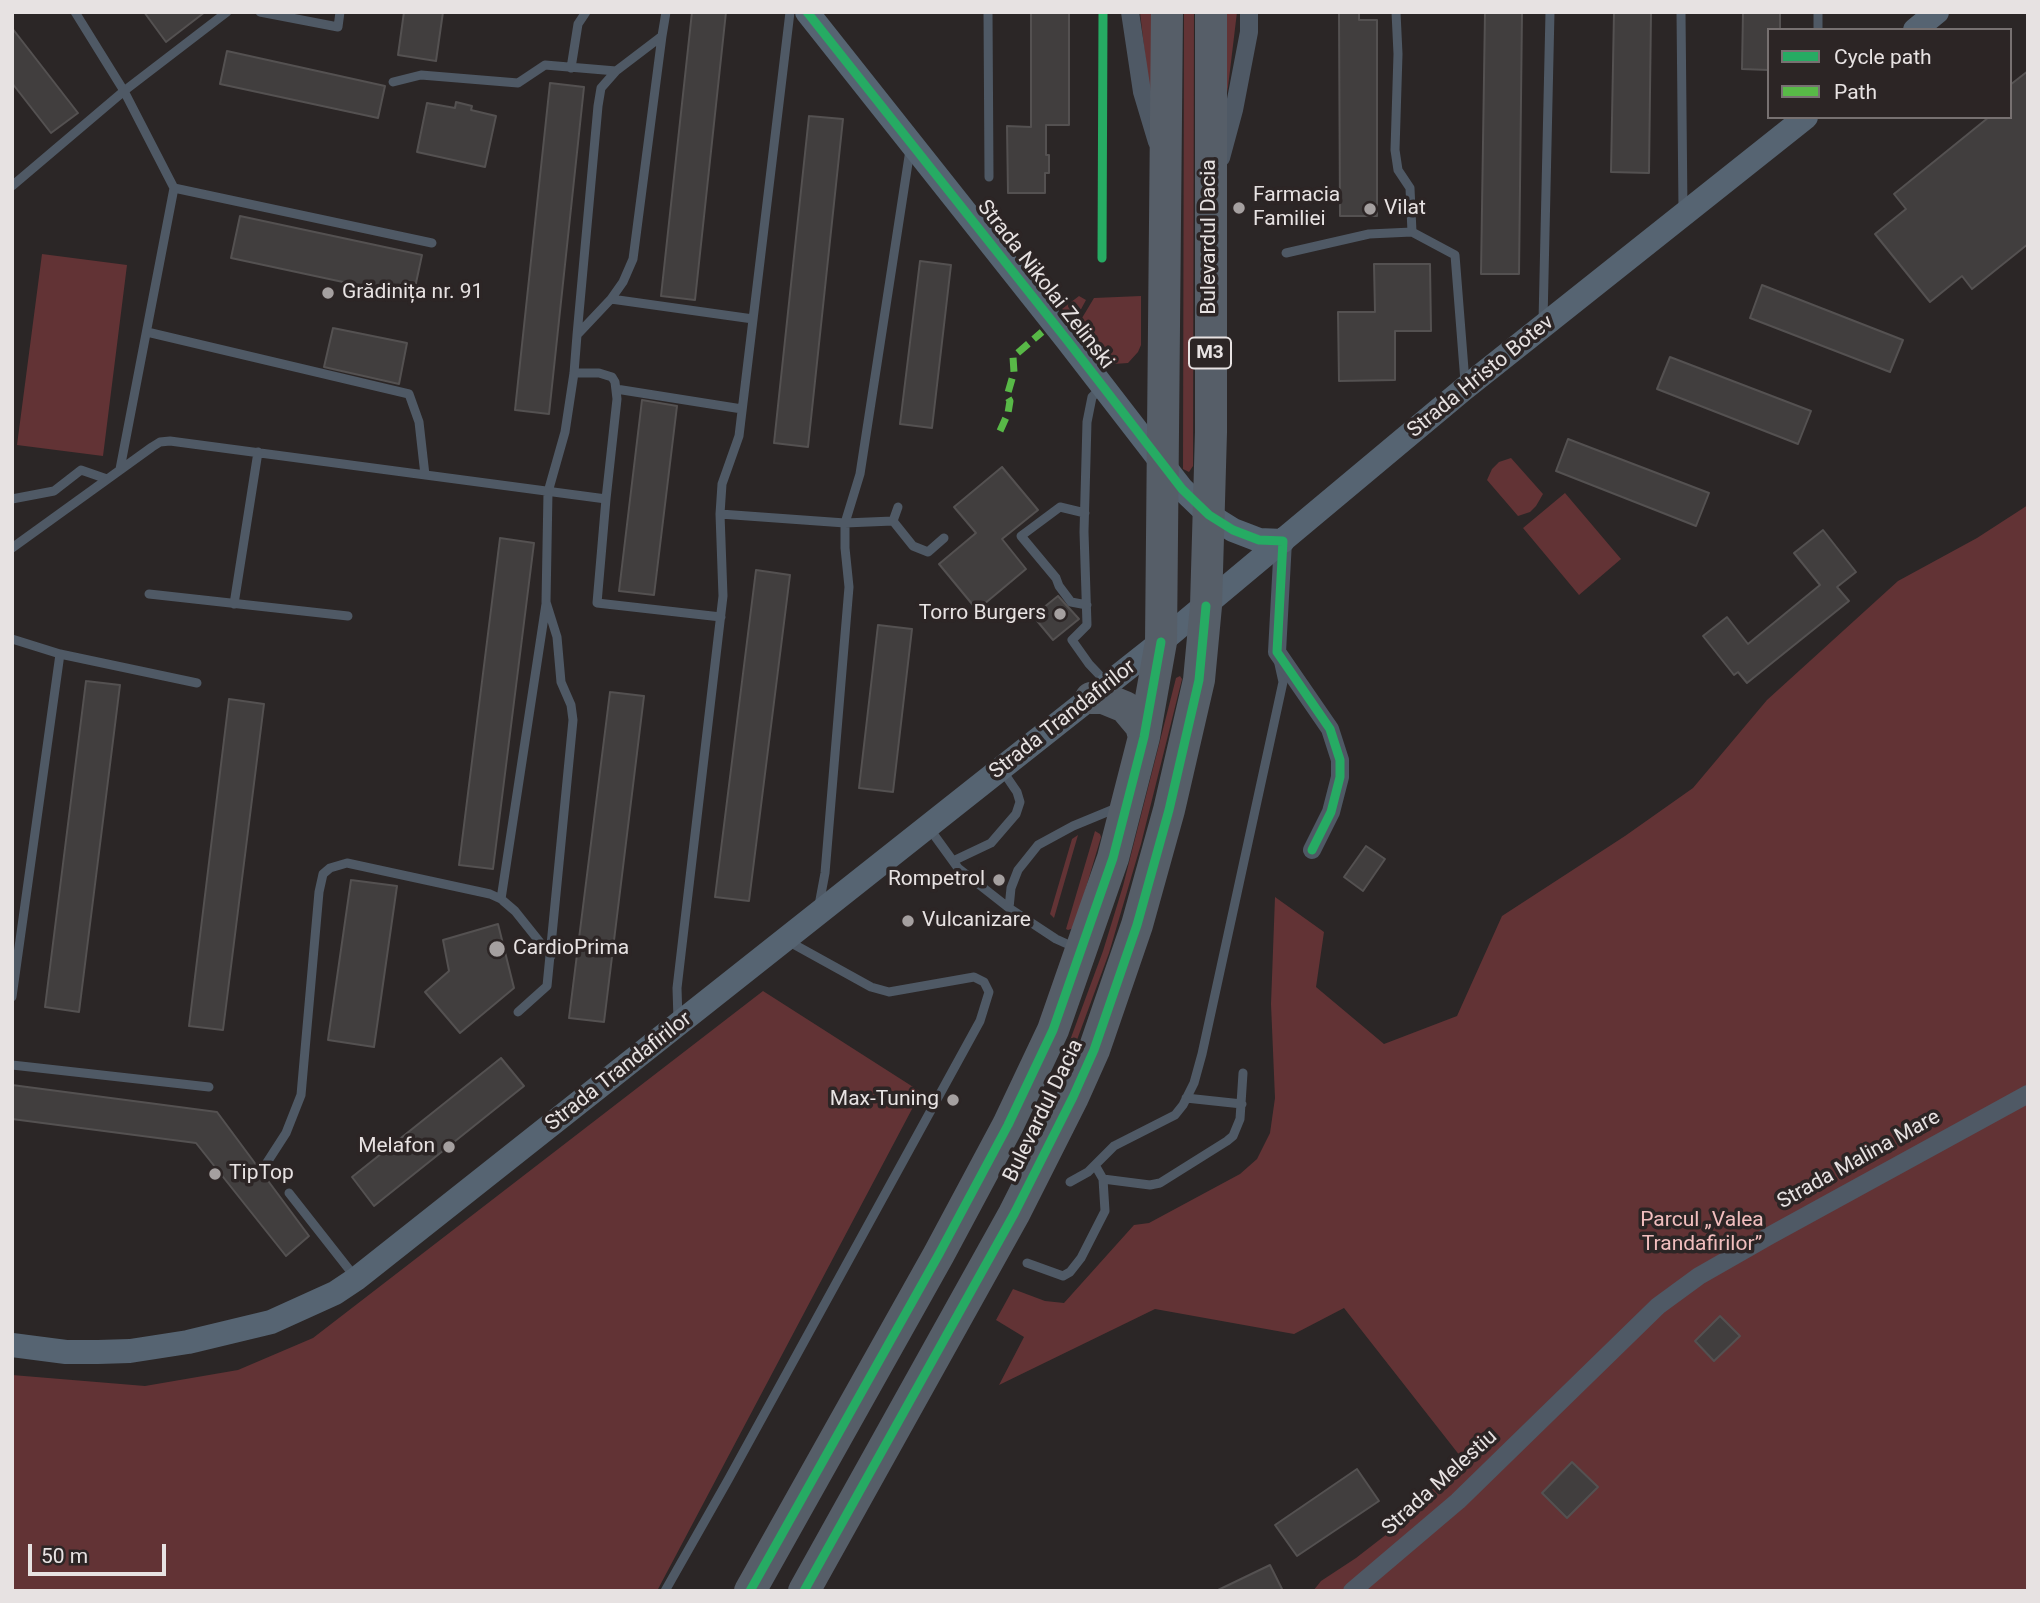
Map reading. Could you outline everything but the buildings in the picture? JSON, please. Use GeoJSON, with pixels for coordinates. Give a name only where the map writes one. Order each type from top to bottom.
{"type":"FeatureCollection","features":[{"type":"Feature","properties":{"kind":"highway","name":"Bulevardul Dacia"},"geometry":{"type":"LineString","coordinates":[[750,1591],[1008,1125],[1053,1030],[1113,858],[1128,804],[1144,737],[1161,642],[1167,12]]}},
{"type":"Feature","properties":{"kind":"highway","name":"Bulevardul Dacia"},"geometry":{"type":"LineString","coordinates":[[804,1591],[1014,1214],[1073,1097],[1094,1050],[1137,925],[1169,810],[1199,680],[1206,606],[1209,515],[1211,12]]}},
{"type":"Feature","properties":{"kind":"highway"},"geometry":{"type":"LineString","coordinates":[[1100,691],[1103,698],[1125,707],[1141,726],[1144,737]]}},
{"type":"Feature","properties":{"kind":"main road","name":"Strada Nikolai Zelinski"},"geometry":{"type":"LineString","coordinates":[[807,12],[1103,386],[1162,467],[1209,515],[1233,530],[1259,540],[1283,541]]}},
{"type":"Feature","properties":{"kind":"main road"},"geometry":{"type":"LineString","coordinates":[[1917,28],[1937,12]]}},
{"type":"Feature","properties":{"kind":"main road","name":"Strada Hristo Botev"},"geometry":{"type":"LineString","coordinates":[[1161,642],[1465,388],[1803,119]]}},
{"type":"Feature","properties":{"kind":"main road","name":"Strada Trandafirilor"},"geometry":{"type":"LineString","coordinates":[[12,1346],[66,1352],[130,1351],[210,1338],[271,1322],[335,1293],[1161,642]]}},
{"type":"Feature","properties":{"kind":"street","name":"Bulevardul Dacia"},"geometry":{"type":"LineString","coordinates":[[1130,12],[1142,92],[1165,168]]}},
{"type":"Feature","properties":{"kind":"street"},"geometry":{"type":"LineString","coordinates":[[1211,192],[1234,110],[1249,32],[1249,12]]}},
{"type":"Feature","properties":{"kind":"street"},"geometry":{"type":"LineString","coordinates":[[1283,541],[1277,652],[1330,729],[1340,760],[1340,777],[1331,812],[1312,850]]}},
{"type":"Feature","properties":{"kind":"street","name":"Strada Malina Mare"},"geometry":{"type":"LineString","coordinates":[[1556,1406],[1658,1306],[1699,1276],[2028,1094]]}},
{"type":"Feature","properties":{"kind":"street","name":"Strada Melestiu"},"geometry":{"type":"LineString","coordinates":[[1352,1591],[1458,1501],[1556,1406]]}},
{"type":"Feature","properties":{"kind":"lane"},"geometry":{"type":"LineString","coordinates":[[75,12],[124,91],[174,188],[120,469]]}},
{"type":"Feature","properties":{"kind":"lane"},"geometry":{"type":"LineString","coordinates":[[12,186],[124,91],[227,12]]}},
{"type":"Feature","properties":{"kind":"lane"},"geometry":{"type":"LineString","coordinates":[[260,12],[338,27],[340,12]]}},
{"type":"Feature","properties":{"kind":"lane"},"geometry":{"type":"LineString","coordinates":[[571,68],[578,24],[586,12]]}},
{"type":"Feature","properties":{"kind":"lane"},"geometry":{"type":"LineString","coordinates":[[577,335],[624,282],[633,259],[666,12]]}},
{"type":"Feature","properties":{"kind":"lane"},"geometry":{"type":"LineString","coordinates":[[678,1024],[677,988],[723,596],[720,514],[722,484],[739,436],[790,12]]}},
{"type":"Feature","properties":{"kind":"lane"},"geometry":{"type":"LineString","coordinates":[[988,12],[989,177]]}},
{"type":"Feature","properties":{"kind":"lane"},"geometry":{"type":"LineString","coordinates":[[1396,12],[1398,54],[1395,150],[1398,170],[1410,188],[1412,232]]}},
{"type":"Feature","properties":{"kind":"lane"},"geometry":{"type":"LineString","coordinates":[[1543,326],[1550,12]]}},
{"type":"Feature","properties":{"kind":"lane"},"geometry":{"type":"LineString","coordinates":[[1681,12],[1683,215]]}},
{"type":"Feature","properties":{"kind":"lane"},"geometry":{"type":"LineString","coordinates":[[501,899],[546,602],[548,492],[565,432],[574,373],[601,88],[616,71],[662,36]]}},
{"type":"Feature","properties":{"kind":"lane"},"geometry":{"type":"LineString","coordinates":[[393,82],[421,75],[518,83],[544,65],[616,71]]}},
{"type":"Feature","properties":{"kind":"lane"},"geometry":{"type":"LineString","coordinates":[[817,914],[825,873],[849,587],[845,523],[860,474],[911,143]]}},
{"type":"Feature","properties":{"kind":"lane"},"geometry":{"type":"LineString","coordinates":[[174,188],[432,243]]}},
{"type":"Feature","properties":{"kind":"lane"},"geometry":{"type":"LineString","coordinates":[[1286,253],[1369,234],[1412,232],[1455,255],[1465,388]]}},
{"type":"Feature","properties":{"kind":"lane"},"geometry":{"type":"LineString","coordinates":[[611,299],[753,319]]}},
{"type":"Feature","properties":{"kind":"lane"},"geometry":{"type":"LineString","coordinates":[[146,332],[409,394],[419,422],[425,475]]}},
{"type":"Feature","properties":{"kind":"lane"},"geometry":{"type":"LineString","coordinates":[[574,373],[607,375],[612,377],[616,389],[597,603],[721,617]]}},
{"type":"Feature","properties":{"kind":"lane"},"geometry":{"type":"LineString","coordinates":[[1100,691],[1088,664],[1072,640],[1087,625],[1087,422],[1092,397],[1103,386]]}},
{"type":"Feature","properties":{"kind":"lane"},"geometry":{"type":"LineString","coordinates":[[616,389],[742,409]]}},
{"type":"Feature","properties":{"kind":"lane"},"geometry":{"type":"LineString","coordinates":[[12,548],[120,469],[160,442],[170,441],[606,499]]}},
{"type":"Feature","properties":{"kind":"lane"},"geometry":{"type":"LineString","coordinates":[[234,604],[258,452]]}},
{"type":"Feature","properties":{"kind":"lane"},"geometry":{"type":"LineString","coordinates":[[12,499],[54,491],[80,470],[107,479]]}},
{"type":"Feature","properties":{"kind":"lane"},"geometry":{"type":"LineString","coordinates":[[893,521],[898,507]]}},
{"type":"Feature","properties":{"kind":"lane"},"geometry":{"type":"LineString","coordinates":[[1085,513],[1060,507],[1021,536],[1056,578],[1071,602],[1087,604]]}},
{"type":"Feature","properties":{"kind":"lane"},"geometry":{"type":"LineString","coordinates":[[720,514],[845,523],[893,521]]}},
{"type":"Feature","properties":{"kind":"lane"},"geometry":{"type":"LineString","coordinates":[[893,521],[913,546],[928,552],[944,538]]}},
{"type":"Feature","properties":{"kind":"lane"},"geometry":{"type":"LineString","coordinates":[[149,594],[348,616]]}},
{"type":"Feature","properties":{"kind":"lane"},"geometry":{"type":"LineString","coordinates":[[518,1012],[547,986],[573,720],[571,705],[561,682],[557,637],[546,602]]}},
{"type":"Feature","properties":{"kind":"lane"},"geometry":{"type":"LineString","coordinates":[[12,639],[60,654],[197,682]]}},
{"type":"Feature","properties":{"kind":"lane"},"geometry":{"type":"LineString","coordinates":[[1069,1182],[1095,1165],[1114,1146],[1175,1115],[1194,1083],[1283,682],[1277,652]]}},
{"type":"Feature","properties":{"kind":"lane"},"geometry":{"type":"LineString","coordinates":[[12,997],[60,654]]}},
{"type":"Feature","properties":{"kind":"lane"},"geometry":{"type":"LineString","coordinates":[[953,861],[991,843],[1016,814],[1020,802],[1017,792],[1001,768]]}},
{"type":"Feature","properties":{"kind":"lane"},"geometry":{"type":"LineString","coordinates":[[1009,908],[1011,888],[1018,870],[1038,845],[1073,826],[1128,804]]}},
{"type":"Feature","properties":{"kind":"lane"},"geometry":{"type":"LineString","coordinates":[[928,826],[953,861],[1009,908],[1056,939],[1082,951]]}},
{"type":"Feature","properties":{"kind":"lane"},"geometry":{"type":"LineString","coordinates":[[266,1164],[286,1133],[301,1095],[319,892],[323,874],[330,868],[347,863],[470,889],[501,899],[515,911],[551,956]]}},
{"type":"Feature","properties":{"kind":"lane"},"geometry":{"type":"LineString","coordinates":[[665,1591],[980,1021],[989,992],[984,982],[974,977],[889,992],[871,986],[785,940]]}},
{"type":"Feature","properties":{"kind":"lane"},"geometry":{"type":"LineString","coordinates":[[12,1065],[209,1087]]}},
{"type":"Feature","properties":{"kind":"lane"},"geometry":{"type":"LineString","coordinates":[[1103,1179],[1150,1185],[1160,1183],[1233,1136],[1240,1119],[1244,1073]]}},
{"type":"Feature","properties":{"kind":"lane"},"geometry":{"type":"LineString","coordinates":[[1186,1098],[1242,1104]]}},
{"type":"Feature","properties":{"kind":"lane"},"geometry":{"type":"LineString","coordinates":[[1027,1263],[1063,1276],[1070,1272],[1105,1211],[1103,1179],[1095,1165]]}},
{"type":"Feature","properties":{"kind":"lane"},"geometry":{"type":"LineString","coordinates":[[289,1193],[356,1279]]}},
{"type":"Feature","properties":{"kind":"green space"},"geometry":{"type":"Polygon","coordinates":[[[1140,12],[1154,12],[1152,91],[1149,90],[1140,12]]]}},
{"type":"Feature","properties":{"kind":"green space"},"geometry":{"type":"Polygon","coordinates":[[[1184,12],[1194,12],[1193,466],[1189,472],[1183,469],[1184,12]]]}},
{"type":"Feature","properties":{"kind":"green space"},"geometry":{"type":"Polygon","coordinates":[[[1224,12],[1237,12],[1224,108],[1224,12]]]}},
{"type":"Feature","properties":{"kind":"green space"},"geometry":{"type":"Polygon","coordinates":[[[42,254],[127,265],[103,456],[17,445],[42,254]]]}},
{"type":"Feature","properties":{"kind":"green space"},"geometry":{"type":"Polygon","coordinates":[[[1079,296],[1086,300],[1073,324],[1062,309],[1079,296]]]}},
{"type":"Feature","properties":{"kind":"green space"},"geometry":{"type":"Polygon","coordinates":[[[1141,296],[1141,345],[1138,352],[1128,363],[1104,362],[1076,328],[1094,298],[1141,296]]]}},
{"type":"Feature","properties":{"kind":"green space"},"geometry":{"type":"Polygon","coordinates":[[[1511,458],[1543,494],[1530,512],[1518,516],[1487,480],[1499,462],[1511,458]]]}},
{"type":"Feature","properties":{"kind":"green space"},"geometry":{"type":"Polygon","coordinates":[[[1565,493],[1621,559],[1579,595],[1523,528],[1565,493]]]}},
{"type":"Feature","properties":{"kind":"green space","name":"Parcul „Valea Trandafirilor”"},"geometry":{"type":"Polygon","coordinates":[[[2028,505],[2028,1591],[1313,1591],[1321,1581],[1405,1520],[1413,1504],[1464,1461],[1344,1308],[1294,1334],[1155,1309],[999,1385],[1024,1337],[996,1320],[1013,1289],[1045,1301],[1064,1303],[1134,1225],[1149,1223],[1240,1174],[1257,1159],[1270,1133],[1275,1098],[1271,1004],[1275,897],[1324,932],[1316,987],[1384,1044],[1457,1016],[1502,916],[1693,788],[1767,700],[1898,581],[1977,538],[2028,505]]]}},
{"type":"Feature","properties":{"kind":"green space"},"geometry":{"type":"Polygon","coordinates":[[[1180,676],[1182,679],[1141,844],[1109,953],[1074,1048],[1073,1042],[1069,1043],[1103,951],[1123,886],[1176,678],[1180,676]]]}},
{"type":"Feature","properties":{"kind":"green space"},"geometry":{"type":"Polygon","coordinates":[[[1095,831],[1101,837],[1074,928],[1068,930],[1066,929],[1095,831]]]}},
{"type":"Feature","properties":{"kind":"green space"},"geometry":{"type":"Polygon","coordinates":[[[1078,835],[1054,918],[1050,914],[1072,839],[1078,835]]]}},
{"type":"Feature","properties":{"kind":"green space"},"geometry":{"type":"Polygon","coordinates":[[[763,991],[921,1092],[657,1591],[12,1591],[12,1375],[145,1386],[238,1370],[313,1338],[763,991]]]}},
{"type":"Feature","properties":{"kind":"marked path"},"geometry":{"type":"LineString","coordinates":[[1000,431],[1008,413],[1010,401],[1007,396],[1014,372],[1013,357],[1042,332]]}},
{"type":"Feature","properties":{"kind":"cycle path"},"geometry":{"type":"LineString","coordinates":[[807,12],[1182,489],[1209,515],[1233,530],[1259,540],[1283,541],[1277,652],[1330,729],[1340,760],[1340,777],[1331,812],[1312,850]]}},
{"type":"Feature","properties":{"kind":"cycle path"},"geometry":{"type":"LineString","coordinates":[[1102,258],[1103,12]]}},
{"type":"Feature","properties":{"kind":"cycle path"},"geometry":{"type":"LineString","coordinates":[[804,1591],[1014,1214],[1094,1050],[1137,925],[1169,810],[1199,680],[1206,606]]}},
{"type":"Feature","properties":{"kind":"cycle path"},"geometry":{"type":"LineString","coordinates":[[750,1591],[939,1254],[1008,1125],[1053,1030],[1113,858],[1144,737],[1161,642]]}},
{"type":"Feature","properties":{"kind":"place","name":"Farmacia Familiei"},"geometry":{"type":"Point","coordinates":[1239,208]}},
{"type":"Feature","properties":{"kind":"place","name":"Vilat"},"geometry":{"type":"Point","coordinates":[1370,209]}},
{"type":"Feature","properties":{"kind":"place","name":"Grădinița nr. 91"},"geometry":{"type":"Point","coordinates":[328,293]}},
{"type":"Feature","properties":{"kind":"place","name":"Torro Burgers"},"geometry":{"type":"Point","coordinates":[1060,614]}},
{"type":"Feature","properties":{"kind":"place","name":"Rompetrol"},"geometry":{"type":"Point","coordinates":[999,880]}},
{"type":"Feature","properties":{"kind":"place","name":"Vulcanizare"},"geometry":{"type":"Point","coordinates":[908,921]}},
{"type":"Feature","properties":{"kind":"place","name":"CardioPrima"},"geometry":{"type":"Point","coordinates":[497,949]}},
{"type":"Feature","properties":{"kind":"place","name":"Max-Tuning"},"geometry":{"type":"Point","coordinates":[953,1100]}},
{"type":"Feature","properties":{"kind":"place","name":"Melafon"},"geometry":{"type":"Point","coordinates":[449,1147]}},
{"type":"Feature","properties":{"kind":"place","name":"TipTop"},"geometry":{"type":"Point","coordinates":[215,1174]}}]}
